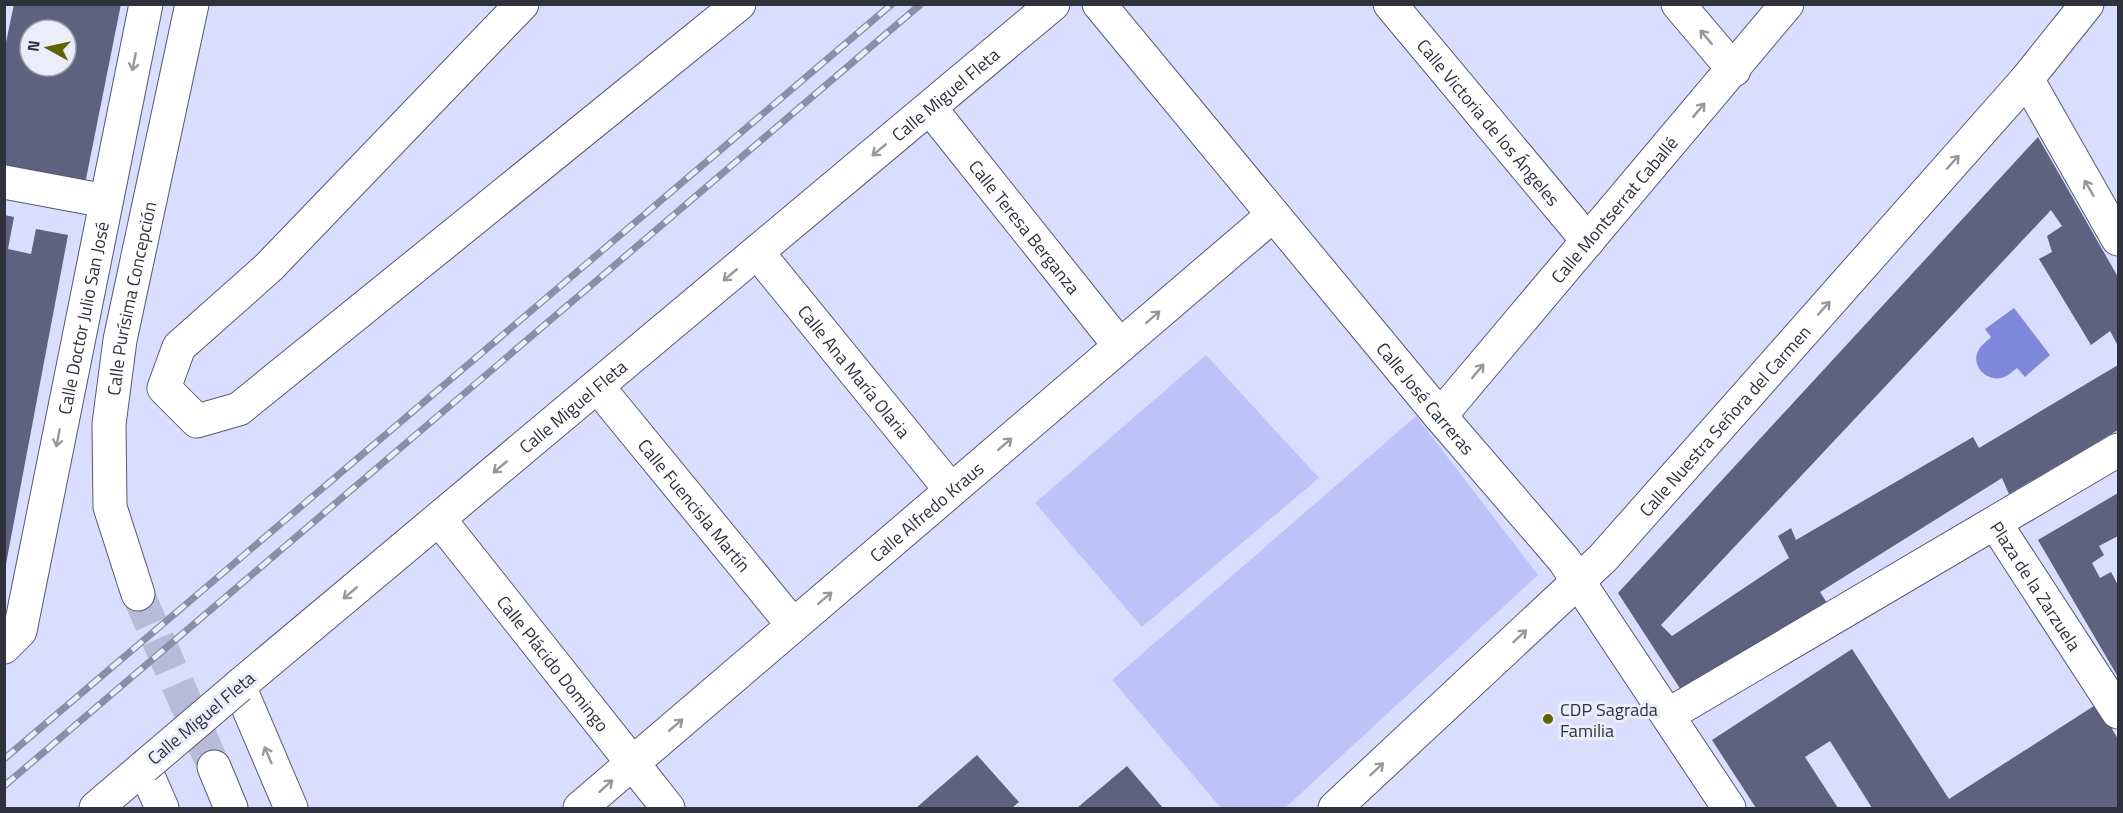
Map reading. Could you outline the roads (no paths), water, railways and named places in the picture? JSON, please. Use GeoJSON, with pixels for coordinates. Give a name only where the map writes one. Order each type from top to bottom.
{"type":"FeatureCollection","features":[{"type":"Feature","properties":{"kind":"street","name":"Calle Doctor Julio San José"},"geometry":{"type":"LineString","coordinates":[[12,639],[146,4]]}},
{"type":"Feature","properties":{"kind":"street","name":"Calle Purísima Concepción"},"geometry":{"type":"LineString","coordinates":[[138,594],[110,507],[109,424],[120,340],[192,4]]}},
{"type":"Feature","properties":{"kind":"street"},"geometry":{"type":"LineString","coordinates":[[522,4],[269,267],[179,346],[164,388],[197,422],[239,409],[739,4]]}},
{"type":"Feature","properties":{"kind":"street","name":"Calle Miguel Fleta"},"geometry":{"type":"LineString","coordinates":[[96,808],[1053,4]]}},
{"type":"Feature","properties":{"kind":"street","name":"Calle José Carreras"},"geometry":{"type":"LineString","coordinates":[[1099,4],[1440,416],[1580,581],[1730,808]]}},
{"type":"Feature","properties":{"kind":"street","name":"Calle Victoria de los Ángeles"},"geometry":{"type":"LineString","coordinates":[[1390,4],[1588,241]]}},
{"type":"Feature","properties":{"kind":"street"},"geometry":{"type":"LineString","coordinates":[[1678,4],[1734,70]]}},
{"type":"Feature","properties":{"kind":"street","name":"Calle Montserrat Caballé"},"geometry":{"type":"LineString","coordinates":[[1440,416],[1734,70],[1787,4]]}},
{"type":"Feature","properties":{"kind":"street","name":"Calle Nuestra Señora del Carmen"},"geometry":{"type":"LineString","coordinates":[[1335,808],[1580,581],[2027,79],[2087,4]]}},
{"type":"Feature","properties":{"kind":"street"},"geometry":{"type":"LineString","coordinates":[[2027,79],[2118,238]]}},
{"type":"Feature","properties":{"kind":"street","name":"Calle Teresa Berganza"},"geometry":{"type":"LineString","coordinates":[[930,108],[1120,346]]}},
{"type":"Feature","properties":{"kind":"street"},"geometry":{"type":"LineString","coordinates":[[4,182],[106,201]]}},
{"type":"Feature","properties":{"kind":"street","name":"Calle Alfredo Kraus"},"geometry":{"type":"LineString","coordinates":[[580,808],[1273,215]]}},
{"type":"Feature","properties":{"kind":"street","name":"Calle Ana María Olaria"},"geometry":{"type":"LineString","coordinates":[[758,252],[951,490]]}},
{"type":"Feature","properties":{"kind":"street","name":"Calle Fuencisla Martín"},"geometry":{"type":"LineString","coordinates":[[597,386],[793,625]]}},
{"type":"Feature","properties":{"kind":"street"},"geometry":{"type":"LineString","coordinates":[[1995,523],[2118,450]]}},
{"type":"Feature","properties":{"kind":"street","name":"Calle Plácido Domingo"},"geometry":{"type":"LineString","coordinates":[[439,519],[668,808]]}},
{"type":"Feature","properties":{"kind":"street","name":"Plaza de la Zarzuela"},"geometry":{"type":"LineString","coordinates":[[1668,715],[1995,523],[2118,712]]}},
{"type":"Feature","properties":{"kind":"street"},"geometry":{"type":"LineString","coordinates":[[239,686],[291,808]]}},
{"type":"Feature","properties":{"kind":"street"},"geometry":{"type":"LineString","coordinates":[[144,766],[162,808]]}},
{"type":"Feature","properties":{"kind":"street"},"geometry":{"type":"LineString","coordinates":[[214,767],[231,808]]}},
{"type":"Feature","properties":{"kind":"tunnel"},"geometry":{"type":"LineString","coordinates":[[138,594],[214,767]]}},
{"type":"Feature","properties":{"kind":"railway"},"geometry":{"type":"LineString","coordinates":[[4,759],[892,4]]}},
{"type":"Feature","properties":{"kind":"railway"},"geometry":{"type":"LineString","coordinates":[[4,786],[921,4]]}},
{"type":"Feature","properties":{"kind":"place","name":"CDP Sagrada Familia"},"geometry":{"type":"Point","coordinates":[1548,719]}}]}
